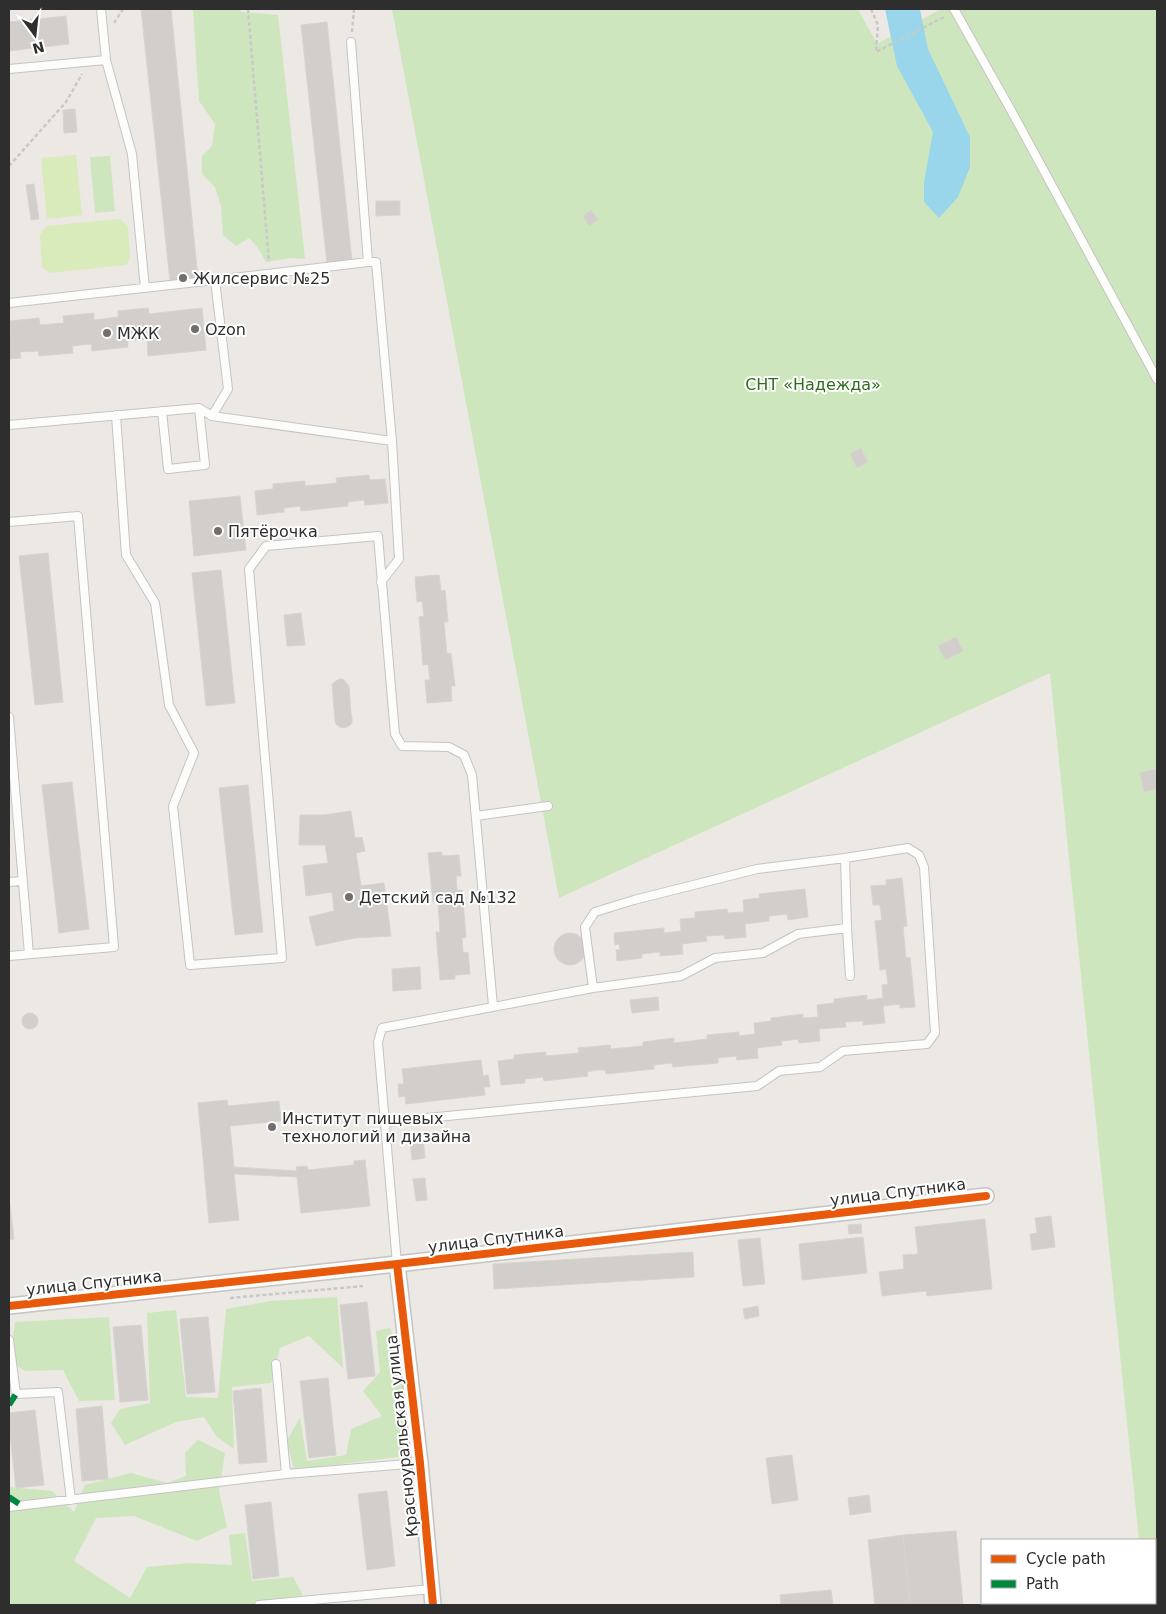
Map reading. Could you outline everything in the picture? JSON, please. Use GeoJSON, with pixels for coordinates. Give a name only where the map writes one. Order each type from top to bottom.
{"type":"FeatureCollection","features":[{"type":"Feature","properties":{"kind":"street","name":"улица Спутника"},"geometry":{"type":"LineString","coordinates":[[9,1306],[397,1264],[986,1196]]}},
{"type":"Feature","properties":{"kind":"street","name":"Красноуральская улица"},"geometry":{"type":"LineString","coordinates":[[397,1264],[420,1463],[433,1605]]}},
{"type":"Feature","properties":{"kind":"lane"},"geometry":{"type":"LineString","coordinates":[[101,9],[106,60],[132,154],[146,288]]}},
{"type":"Feature","properties":{"kind":"lane"},"geometry":{"type":"LineString","coordinates":[[955,10],[1068,212],[1157,379]]}},
{"type":"Feature","properties":{"kind":"lane"},"geometry":{"type":"LineString","coordinates":[[351,42],[368,262]]}},
{"type":"Feature","properties":{"kind":"lane"},"geometry":{"type":"LineString","coordinates":[[9,69],[106,60]]}},
{"type":"Feature","properties":{"kind":"lane"},"geometry":{"type":"LineString","coordinates":[[9,303],[376,262],[392,441],[399,559],[382,582]]}},
{"type":"Feature","properties":{"kind":"lane"},"geometry":{"type":"LineString","coordinates":[[212,416],[228,389],[215,280]]}},
{"type":"Feature","properties":{"kind":"lane"},"geometry":{"type":"LineString","coordinates":[[9,425],[198,408],[212,416],[392,441]]}},
{"type":"Feature","properties":{"kind":"lane"},"geometry":{"type":"LineString","coordinates":[[162,411],[168,469],[206,465],[198,408]]}},
{"type":"Feature","properties":{"kind":"lane"},"geometry":{"type":"LineString","coordinates":[[116,415],[126,555],[155,603],[169,706],[194,753],[173,806],[190,966],[282,958],[249,569],[266,546],[378,536],[395,734],[402,746],[449,747],[464,755],[472,775],[493,1006]]}},
{"type":"Feature","properties":{"kind":"lane"},"geometry":{"type":"LineString","coordinates":[[9,522],[78,516],[114,947],[9,956]]}},
{"type":"Feature","properties":{"kind":"lane"},"geometry":{"type":"LineString","coordinates":[[9,717],[29,954]]}},
{"type":"Feature","properties":{"kind":"lane"},"geometry":{"type":"LineString","coordinates":[[476,816],[548,806]]}},
{"type":"Feature","properties":{"kind":"lane"},"geometry":{"type":"LineString","coordinates":[[385,1122],[757,1086],[779,1071],[820,1067],[843,1051],[927,1044],[935,1033],[924,868],[919,856],[908,848],[757,869],[634,900],[595,912],[585,927],[592,988]]}},
{"type":"Feature","properties":{"kind":"lane"},"geometry":{"type":"LineString","coordinates":[[845,858],[850,976]]}},
{"type":"Feature","properties":{"kind":"lane"},"geometry":{"type":"LineString","coordinates":[[9,882],[22,881]]}},
{"type":"Feature","properties":{"kind":"lane"},"geometry":{"type":"LineString","coordinates":[[397,1264],[378,1042],[382,1028],[592,988],[681,976],[715,958],[763,953],[798,934],[847,928]]}},
{"type":"Feature","properties":{"kind":"lane"},"geometry":{"type":"LineString","coordinates":[[9,1340],[16,1394],[58,1392],[71,1500]]}},
{"type":"Feature","properties":{"kind":"lane"},"geometry":{"type":"LineString","coordinates":[[276,1364],[286,1474]]}},
{"type":"Feature","properties":{"kind":"lane"},"geometry":{"type":"LineString","coordinates":[[9,1507],[286,1474],[420,1463]]}},
{"type":"Feature","properties":{"kind":"lane"},"geometry":{"type":"LineString","coordinates":[[259,1605],[301,1603],[432,1589]]}},
{"type":"Feature","properties":{"kind":"path"},"geometry":{"type":"LineString","coordinates":[[113,24],[123,9]]}},
{"type":"Feature","properties":{"kind":"path"},"geometry":{"type":"LineString","coordinates":[[248,9],[270,274]]}},
{"type":"Feature","properties":{"kind":"path"},"geometry":{"type":"LineString","coordinates":[[351,42],[354,9]]}},
{"type":"Feature","properties":{"kind":"path"},"geometry":{"type":"LineString","coordinates":[[871,9],[878,25],[876,52],[925,28],[955,10]]}},
{"type":"Feature","properties":{"kind":"path"},"geometry":{"type":"LineString","coordinates":[[9,166],[66,102],[83,70]]}},
{"type":"Feature","properties":{"kind":"green space"},"geometry":{"type":"Polygon","coordinates":[[[193,9],[240,9],[241,12],[278,15],[305,259],[292,258],[266,262],[258,248],[249,238],[236,246],[223,235],[221,206],[215,187],[202,174],[202,156],[212,146],[215,124],[199,101],[193,9]]]}},
{"type":"Feature","properties":{"kind":"green space","name":"СНТ «Надежда»"},"geometry":{"type":"Polygon","coordinates":[[[392,9],[858,9],[877,44],[941,9],[1157,9],[1157,1605],[1145,1605],[1156,1604],[1156,1539],[1139,1539],[1050,673],[559,898],[392,9]]]}},
{"type":"Feature","properties":{"kind":"green space"},"geometry":{"type":"Polygon","coordinates":[[[76,155],[82,215],[47,219],[41,158],[76,155]]]}},
{"type":"Feature","properties":{"kind":"green space"},"geometry":{"type":"Polygon","coordinates":[[[110,156],[115,211],[95,213],[90,157],[110,156]]]}},
{"type":"Feature","properties":{"kind":"green space"},"geometry":{"type":"Polygon","coordinates":[[[119,219],[128,226],[130,258],[126,265],[50,273],[42,267],[40,235],[46,226],[119,219]]]}},
{"type":"Feature","properties":{"kind":"green space"},"geometry":{"type":"Polygon","coordinates":[[[337,1297],[343,1368],[309,1336],[280,1348],[271,1383],[232,1387],[234,1449],[217,1437],[204,1417],[176,1422],[125,1445],[111,1423],[120,1409],[150,1403],[147,1313],[176,1310],[186,1397],[218,1398],[226,1309],[271,1301],[337,1297]]]}},
{"type":"Feature","properties":{"kind":"green space"},"geometry":{"type":"Polygon","coordinates":[[[109,1317],[115,1400],[79,1401],[63,1370],[25,1371],[10,1361],[15,1322],[109,1317]]]}},
{"type":"Feature","properties":{"kind":"green space"},"geometry":{"type":"Polygon","coordinates":[[[390,1328],[408,1377],[413,1455],[294,1470],[287,1441],[300,1417],[307,1461],[346,1455],[351,1429],[382,1416],[363,1391],[380,1372],[376,1331],[390,1328]]]}},
{"type":"Feature","properties":{"kind":"green space"},"geometry":{"type":"Polygon","coordinates":[[[198,1440],[225,1453],[219,1491],[227,1527],[197,1541],[134,1516],[96,1518],[74,1561],[130,1598],[147,1567],[189,1563],[232,1565],[229,1535],[245,1533],[252,1581],[293,1577],[303,1595],[255,1605],[9,1605],[9,1487],[52,1491],[74,1512],[85,1485],[131,1473],[167,1483],[186,1476],[185,1453],[198,1440]]]}},
{"type":"Feature","properties":{"kind":"water"},"geometry":{"type":"Polygon","coordinates":[[[885,9],[920,9],[928,49],[970,137],[970,167],[958,197],[939,218],[924,202],[924,182],[933,132],[897,66],[885,9]]]}},
{"type":"Feature","properties":{"kind":"building"},"geometry":{"type":"Polygon","coordinates":[[[141,9],[171,9],[198,278],[170,281],[141,9]]]}},
{"type":"Feature","properties":{"kind":"building"},"geometry":{"type":"Polygon","coordinates":[[[66,16],[69,44],[9,51],[9,22],[66,16]]]}},
{"type":"Feature","properties":{"kind":"building"},"geometry":{"type":"Polygon","coordinates":[[[327,22],[352,261],[327,264],[301,25],[327,22]]]}},
{"type":"Feature","properties":{"kind":"building"},"geometry":{"type":"Polygon","coordinates":[[[75,109],[77,132],[64,133],[63,110],[75,109]]]}},
{"type":"Feature","properties":{"kind":"building"},"geometry":{"type":"Polygon","coordinates":[[[34,184],[39,219],[31,220],[26,185],[34,184]]]}},
{"type":"Feature","properties":{"kind":"building"},"geometry":{"type":"Polygon","coordinates":[[[376,201],[400,201],[400,215],[376,216],[376,201]]]}},
{"type":"Feature","properties":{"kind":"building"},"geometry":{"type":"Polygon","coordinates":[[[591,210],[598,220],[589,226],[583,216],[591,210]]]}},
{"type":"Feature","properties":{"kind":"building","name":"МЖК"},"geometry":{"type":"Polygon","coordinates":[[[148,308],[149,314],[202,308],[206,350],[148,356],[147,339],[127,341],[128,347],[92,351],[91,344],[72,346],[73,353],[39,356],[38,351],[20,352],[21,358],[9,359],[10,321],[39,318],[40,325],[64,323],[63,316],[94,313],[94,320],[118,317],[118,311],[148,308]]]}},
{"type":"Feature","properties":{"kind":"building"},"geometry":{"type":"Polygon","coordinates":[[[861,448],[868,462],[857,468],[850,454],[861,448]]]}},
{"type":"Feature","properties":{"kind":"building"},"geometry":{"type":"Polygon","coordinates":[[[369,475],[370,480],[385,479],[388,503],[365,505],[364,500],[348,502],[348,506],[301,511],[300,506],[284,508],[284,512],[257,515],[255,491],[273,489],[273,484],[305,481],[305,486],[337,483],[336,478],[369,475]]]}},
{"type":"Feature","properties":{"kind":"building","name":"Пятёрочка"},"geometry":{"type":"Polygon","coordinates":[[[240,496],[246,550],[194,556],[189,501],[240,496]]]}},
{"type":"Feature","properties":{"kind":"building"},"geometry":{"type":"Polygon","coordinates":[[[48,553],[63,702],[35,705],[19,556],[48,553]]]}},
{"type":"Feature","properties":{"kind":"building"},"geometry":{"type":"Polygon","coordinates":[[[221,570],[235,703],[206,706],[192,573],[221,570]]]}},
{"type":"Feature","properties":{"kind":"building"},"geometry":{"type":"Polygon","coordinates":[[[439,575],[441,591],[445,590],[448,622],[444,622],[447,654],[451,653],[455,686],[451,686],[452,701],[427,703],[425,680],[430,680],[428,664],[423,665],[419,617],[424,616],[422,601],[417,602],[415,577],[439,575]]]}},
{"type":"Feature","properties":{"kind":"building"},"geometry":{"type":"Polygon","coordinates":[[[301,613],[305,645],[287,646],[284,615],[301,613]]]}},
{"type":"Feature","properties":{"kind":"building"},"geometry":{"type":"Polygon","coordinates":[[[956,637],[963,651],[945,660],[938,646],[956,637]]]}},
{"type":"Feature","properties":{"kind":"building"},"geometry":{"type":"Polygon","coordinates":[[[339,679],[343,679],[349,686],[352,723],[344,728],[336,724],[335,720],[332,684],[339,679]]]}},
{"type":"Feature","properties":{"kind":"building"},"geometry":{"type":"Polygon","coordinates":[[[1156,769],[1157,789],[1144,792],[1140,773],[1156,769]]]}},
{"type":"Feature","properties":{"kind":"building"},"geometry":{"type":"Polygon","coordinates":[[[72,782],[89,929],[59,933],[42,785],[72,782]]]}},
{"type":"Feature","properties":{"kind":"building"},"geometry":{"type":"Polygon","coordinates":[[[248,785],[263,932],[235,935],[219,788],[248,785]]]}},
{"type":"Feature","properties":{"kind":"building"},"geometry":{"type":"Polygon","coordinates":[[[351,811],[355,838],[362,837],[365,851],[356,853],[361,886],[384,883],[391,936],[355,938],[316,946],[309,917],[334,911],[332,892],[306,896],[303,866],[328,863],[325,845],[299,845],[300,815],[324,815],[351,811]]]}},
{"type":"Feature","properties":{"kind":"building"},"geometry":{"type":"Polygon","coordinates":[[[442,852],[442,856],[459,855],[461,876],[456,876],[457,890],[462,890],[466,937],[462,938],[463,953],[468,952],[470,974],[455,975],[455,979],[440,980],[436,932],[440,932],[438,902],[433,902],[428,853],[442,852]]]}},
{"type":"Feature","properties":{"kind":"building"},"geometry":{"type":"Polygon","coordinates":[[[902,878],[907,926],[903,927],[906,958],[910,957],[915,1007],[900,1008],[900,1004],[883,1006],[885,1023],[863,1025],[863,1021],[845,1022],[846,1027],[819,1029],[820,1041],[799,1043],[798,1039],[781,1041],[782,1045],[757,1048],[758,1058],[737,1060],[736,1056],[718,1058],[718,1063],[673,1067],[672,1063],[654,1065],[654,1069],[606,1074],[605,1070],[596,1070],[587,1072],[588,1076],[544,1081],[543,1077],[525,1079],[525,1083],[501,1085],[498,1061],[514,1059],[514,1055],[546,1052],[546,1056],[579,1053],[578,1048],[610,1045],[611,1049],[643,1046],[643,1042],[674,1038],[674,1043],[707,1039],[707,1035],[739,1032],[739,1036],[755,1034],[754,1023],[771,1021],[771,1018],[803,1014],[803,1018],[818,1017],[817,1005],[834,1003],[834,999],[867,995],[867,1000],[883,998],[882,985],[888,984],[886,969],[880,970],[875,921],[882,920],[880,905],[873,905],[871,886],[886,885],[886,880],[902,878]]]}},
{"type":"Feature","properties":{"kind":"building"},"geometry":{"type":"Polygon","coordinates":[[[805,889],[808,917],[788,920],[787,914],[769,916],[769,921],[745,924],[746,937],[725,939],[724,935],[706,936],[707,941],[682,944],[683,954],[660,956],[660,952],[642,954],[642,958],[617,961],[616,950],[620,950],[619,944],[615,945],[614,933],[664,928],[664,933],[681,931],[680,919],[695,918],[695,912],[727,909],[728,913],[744,912],[743,900],[760,898],[759,894],[805,889]]]}},
{"type":"Feature","properties":{"kind":"building"},"geometry":{"type":"Polygon","coordinates":[[[570,933],[576,934],[581,938],[585,943],[585,955],[581,960],[576,964],[570,965],[564,964],[559,960],[555,955],[554,949],[555,943],[559,938],[564,934],[570,933]]]}},
{"type":"Feature","properties":{"kind":"building"},"geometry":{"type":"Polygon","coordinates":[[[420,967],[421,989],[393,991],[392,969],[420,967]]]}},
{"type":"Feature","properties":{"kind":"building"},"geometry":{"type":"Polygon","coordinates":[[[658,997],[659,1010],[632,1013],[630,1000],[658,997]]]}},
{"type":"Feature","properties":{"kind":"building"},"geometry":{"type":"Polygon","coordinates":[[[30,1013],[36,1015],[38,1021],[36,1027],[30,1029],[24,1027],[22,1021],[24,1015],[30,1013]]]}},
{"type":"Feature","properties":{"kind":"building"},"geometry":{"type":"Polygon","coordinates":[[[481,1060],[483,1076],[488,1075],[490,1087],[484,1087],[485,1095],[406,1104],[405,1096],[399,1097],[398,1084],[404,1084],[402,1069],[481,1060]]]}},
{"type":"Feature","properties":{"kind":"building"},"geometry":{"type":"Polygon","coordinates":[[[227,1100],[228,1106],[279,1101],[281,1121],[230,1126],[234,1167],[297,1171],[296,1167],[307,1166],[308,1170],[354,1165],[354,1161],[365,1160],[370,1206],[301,1213],[297,1177],[234,1174],[239,1220],[209,1223],[198,1103],[227,1100]]]}},
{"type":"Feature","properties":{"kind":"building"},"geometry":{"type":"Polygon","coordinates":[[[423,1139],[425,1158],[412,1160],[410,1141],[423,1139]]]}},
{"type":"Feature","properties":{"kind":"building"},"geometry":{"type":"Polygon","coordinates":[[[425,1178],[427,1200],[416,1201],[413,1179],[425,1178]]]}},
{"type":"Feature","properties":{"kind":"building"},"geometry":{"type":"Polygon","coordinates":[[[9,1205],[14,1239],[9,1240],[9,1205]]]}},
{"type":"Feature","properties":{"kind":"building"},"geometry":{"type":"Polygon","coordinates":[[[1051,1216],[1055,1247],[1032,1250],[1030,1234],[1037,1233],[1035,1218],[1051,1216]]]}},
{"type":"Feature","properties":{"kind":"building"},"geometry":{"type":"Polygon","coordinates":[[[985,1219],[992,1289],[927,1296],[926,1291],[882,1296],[879,1272],[904,1269],[903,1255],[918,1254],[915,1227],[985,1219]]]}},
{"type":"Feature","properties":{"kind":"building"},"geometry":{"type":"Polygon","coordinates":[[[861,1224],[862,1233],[849,1234],[848,1225],[861,1224]]]}},
{"type":"Feature","properties":{"kind":"building"},"geometry":{"type":"Polygon","coordinates":[[[863,1237],[867,1273],[802,1280],[799,1244],[863,1237]]]}},
{"type":"Feature","properties":{"kind":"building"},"geometry":{"type":"Polygon","coordinates":[[[760,1238],[765,1284],[743,1286],[738,1240],[760,1238]]]}},
{"type":"Feature","properties":{"kind":"building"},"geometry":{"type":"Polygon","coordinates":[[[693,1252],[694,1277],[494,1289],[493,1264],[693,1252]]]}},
{"type":"Feature","properties":{"kind":"building"},"geometry":{"type":"Polygon","coordinates":[[[367,1302],[375,1376],[348,1379],[340,1305],[367,1302]]]}},
{"type":"Feature","properties":{"kind":"building"},"geometry":{"type":"Polygon","coordinates":[[[758,1306],[759,1316],[745,1319],[743,1309],[758,1306]]]}},
{"type":"Feature","properties":{"kind":"building"},"geometry":{"type":"Polygon","coordinates":[[[208,1317],[215,1392],[187,1394],[180,1319],[208,1317]]]}},
{"type":"Feature","properties":{"kind":"building"},"geometry":{"type":"Polygon","coordinates":[[[141,1325],[148,1400],[120,1402],[113,1327],[141,1325]]]}},
{"type":"Feature","properties":{"kind":"building"},"geometry":{"type":"Polygon","coordinates":[[[328,1378],[336,1455],[309,1458],[300,1381],[328,1378]]]}},
{"type":"Feature","properties":{"kind":"building"},"geometry":{"type":"Polygon","coordinates":[[[261,1388],[267,1462],[239,1464],[233,1391],[261,1388]]]}},
{"type":"Feature","properties":{"kind":"building"},"geometry":{"type":"Polygon","coordinates":[[[102,1406],[108,1479],[82,1481],[76,1409],[102,1406]]]}},
{"type":"Feature","properties":{"kind":"building"},"geometry":{"type":"Polygon","coordinates":[[[35,1410],[44,1485],[16,1488],[9,1413],[35,1410]]]}},
{"type":"Feature","properties":{"kind":"building"},"geometry":{"type":"Polygon","coordinates":[[[792,1455],[798,1500],[772,1504],[766,1458],[792,1455]]]}},
{"type":"Feature","properties":{"kind":"building"},"geometry":{"type":"Polygon","coordinates":[[[387,1491],[395,1566],[367,1570],[358,1494],[387,1491]]]}},
{"type":"Feature","properties":{"kind":"building"},"geometry":{"type":"Polygon","coordinates":[[[869,1495],[871,1512],[850,1515],[848,1498],[869,1495]]]}},
{"type":"Feature","properties":{"kind":"building"},"geometry":{"type":"Polygon","coordinates":[[[271,1502],[279,1576],[253,1579],[245,1505],[271,1502]]]}},
{"type":"Feature","properties":{"kind":"building"},"geometry":{"type":"Polygon","coordinates":[[[956,1531],[963,1605],[910,1605],[903,1535],[956,1531]]]}},
{"type":"Feature","properties":{"kind":"building"},"geometry":{"type":"Polygon","coordinates":[[[903,1535],[910,1605],[875,1605],[868,1540],[903,1535]]]}},
{"type":"Feature","properties":{"kind":"building"},"geometry":{"type":"Polygon","coordinates":[[[831,1590],[833,1605],[781,1605],[780,1595],[831,1590]]]}},
{"type":"Feature","properties":{"kind":"marked path"},"geometry":{"type":"LineString","coordinates":[[9,1405],[16,1394]]}},
{"type":"Feature","properties":{"kind":"marked path"},"geometry":{"type":"LineString","coordinates":[[9,1497],[22,1506]]}},
{"type":"Feature","properties":{"kind":"cycle path"},"geometry":{"type":"LineString","coordinates":[[9,1306],[397,1264],[986,1196]]}},
{"type":"Feature","properties":{"kind":"cycle path"},"geometry":{"type":"LineString","coordinates":[[397,1264],[420,1463],[433,1605]]}},
{"type":"Feature","properties":{"kind":"place","name":"Жилсервис №25"},"geometry":{"type":"Point","coordinates":[183,278]}},
{"type":"Feature","properties":{"kind":"place","name":"Ozon"},"geometry":{"type":"Point","coordinates":[195,329]}},
{"type":"Feature","properties":{"kind":"place","name":"МЖК"},"geometry":{"type":"Point","coordinates":[107,333]}},
{"type":"Feature","properties":{"kind":"place","name":"Пятёрочка"},"geometry":{"type":"Point","coordinates":[218,531]}},
{"type":"Feature","properties":{"kind":"place","name":"Детский сад №132"},"geometry":{"type":"Point","coordinates":[349,897]}},
{"type":"Feature","properties":{"kind":"place","name":"Институт пищевых технологий и дизайна"},"geometry":{"type":"Point","coordinates":[272,1127]}}]}
